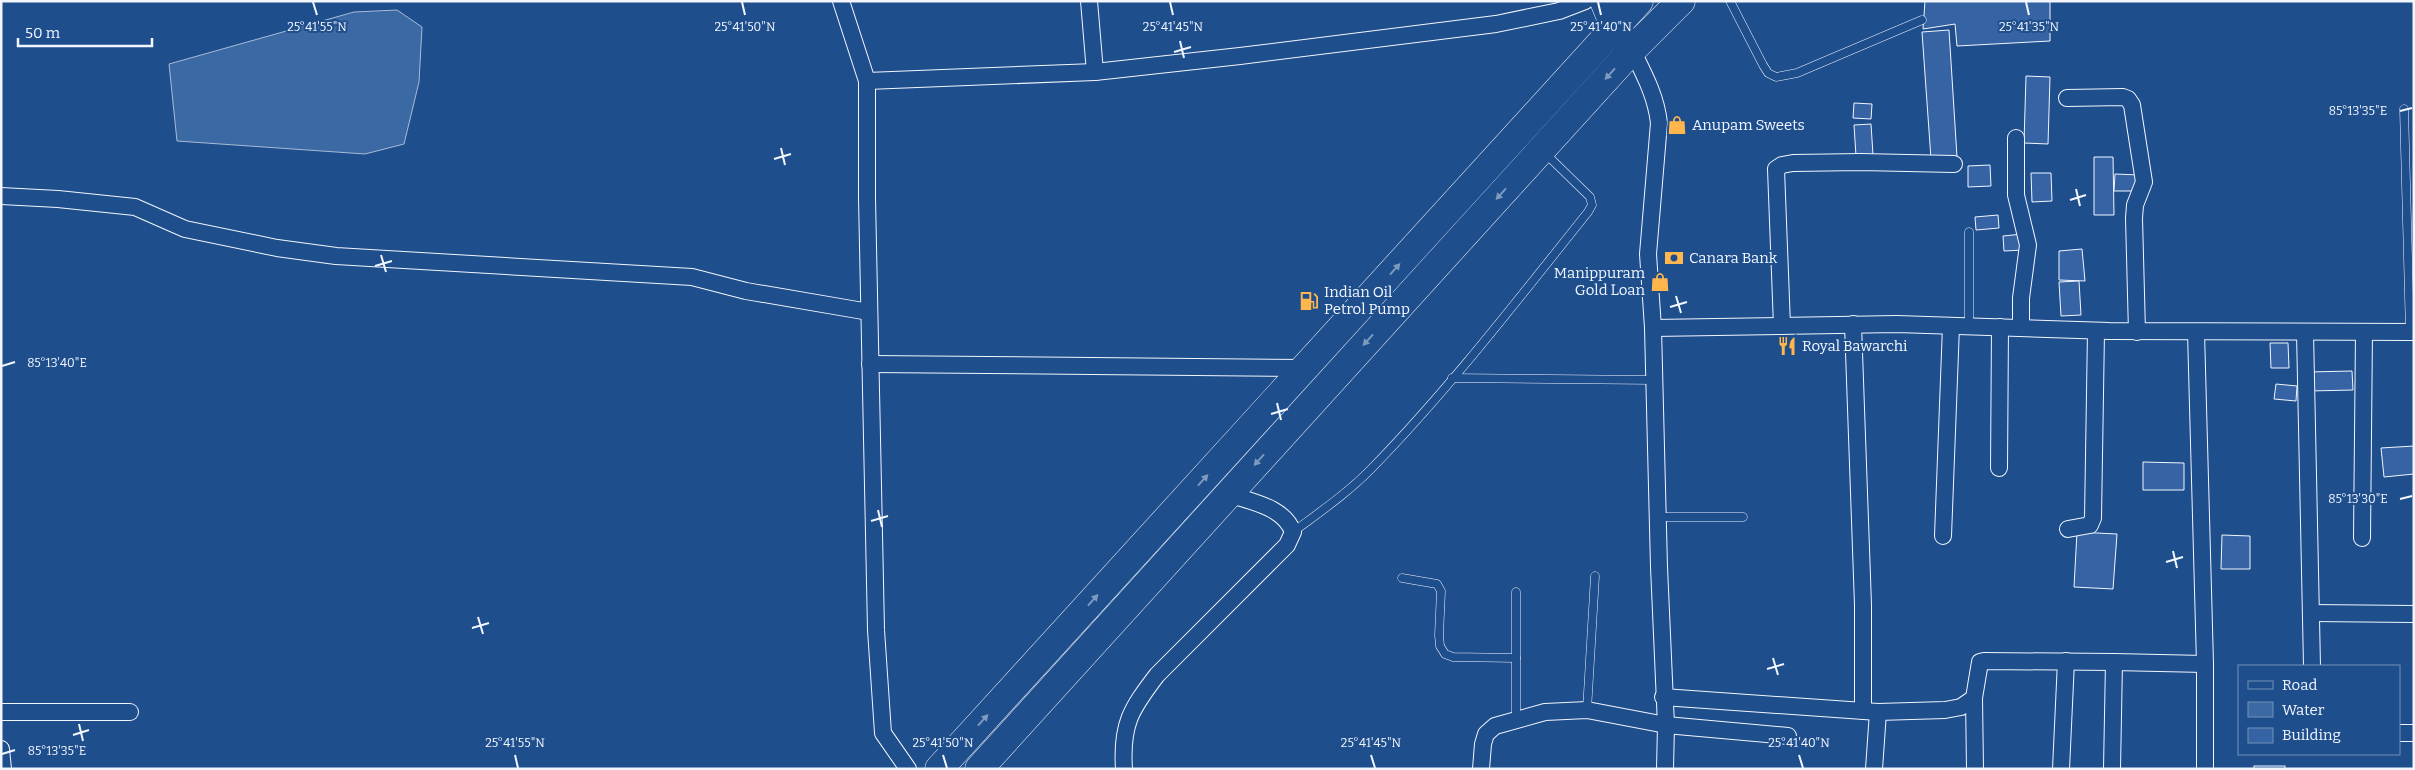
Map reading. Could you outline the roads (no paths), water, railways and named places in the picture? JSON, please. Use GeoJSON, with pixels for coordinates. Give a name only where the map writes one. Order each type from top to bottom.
{"type":"FeatureCollection","features":[{"type":"Feature","properties":{"kind":"highway"},"geometry":{"type":"LineString","coordinates":[[1604,1],[1615,28],[1632,50]]}},
{"type":"Feature","properties":{"kind":"highway"},"geometry":{"type":"LineString","coordinates":[[939,769],[1639,1]]}},
{"type":"Feature","properties":{"kind":"highway"},"geometry":{"type":"LineString","coordinates":[[979,769],[1632,50],[1681,1]]}},
{"type":"Feature","properties":{"kind":"street"},"geometry":{"type":"LineString","coordinates":[[841,1],[867,81],[869,312],[876,630],[883,733],[908,769]]}},
{"type":"Feature","properties":{"kind":"street"},"geometry":{"type":"LineString","coordinates":[[1089,1],[1096,72]]}},
{"type":"Feature","properties":{"kind":"street"},"geometry":{"type":"LineString","coordinates":[[867,81],[1096,72],[1443,32],[1527,19],[1559,11],[1586,1]]}},
{"type":"Feature","properties":{"kind":"street"},"geometry":{"type":"LineString","coordinates":[[1632,50],[1651,87],[1657,106],[1659,123],[1648,236],[1653,328],[1663,697],[1666,725],[1665,769]]}},
{"type":"Feature","properties":{"kind":"street"},"geometry":{"type":"LineString","coordinates":[[2067,98],[2123,97],[2128,99],[2132,105],[2144,182],[2135,205],[2134,218],[2137,332]]}},
{"type":"Feature","properties":{"kind":"street"},"geometry":{"type":"LineString","coordinates":[[2016,138],[2016,195],[2028,245],[2022,291],[2021,327]]}},
{"type":"Feature","properties":{"kind":"street"},"geometry":{"type":"LineString","coordinates":[[1782,326],[1776,169],[1782,165],[1793,163],[1954,164]]}},
{"type":"Feature","properties":{"kind":"street"},"geometry":{"type":"LineString","coordinates":[[1,196],[58,198],[135,207],[184,229],[277,248],[336,256],[692,277],[746,291],[869,312]]}},
{"type":"Feature","properties":{"kind":"street"},"geometry":{"type":"LineString","coordinates":[[1653,328],[1853,324],[2021,327],[2137,332],[2412,332]]}},
{"type":"Feature","properties":{"kind":"street"},"geometry":{"type":"LineString","coordinates":[[1853,324],[1863,605],[1874,769]]}},
{"type":"Feature","properties":{"kind":"street"},"geometry":{"type":"LineString","coordinates":[[1943,536],[1951,326]]}},
{"type":"Feature","properties":{"kind":"street"},"geometry":{"type":"LineString","coordinates":[[1999,468],[2000,327]]}},
{"type":"Feature","properties":{"kind":"street"},"geometry":{"type":"LineString","coordinates":[[2068,529],[2090,525],[2093,518],[2096,331]]}},
{"type":"Feature","properties":{"kind":"street"},"geometry":{"type":"LineString","coordinates":[[2196,332],[2205,664],[2205,769]]}},
{"type":"Feature","properties":{"kind":"street"},"geometry":{"type":"LineString","coordinates":[[2305,332],[2312,665]]}},
{"type":"Feature","properties":{"kind":"street"},"geometry":{"type":"LineString","coordinates":[[2362,538],[2364,332]]}},
{"type":"Feature","properties":{"kind":"street"},"geometry":{"type":"LineString","coordinates":[[870,364],[1304,368]]}},
{"type":"Feature","properties":{"kind":"street"},"geometry":{"type":"LineString","coordinates":[[1124,769],[1122,745],[1128,718],[1140,697],[1157,674],[1287,545],[1293,532],[1289,522],[1278,512],[1229,494]]}},
{"type":"Feature","properties":{"kind":"street"},"geometry":{"type":"LineString","coordinates":[[2311,613],[2414,614]]}},
{"type":"Feature","properties":{"kind":"street"},"geometry":{"type":"LineString","coordinates":[[1975,769],[1974,698],[1980,662],[2066,661],[2205,664]]}},
{"type":"Feature","properties":{"kind":"street"},"geometry":{"type":"LineString","coordinates":[[2061,769],[2066,661]]}},
{"type":"Feature","properties":{"kind":"street"},"geometry":{"type":"LineString","coordinates":[[2112,769],[2114,662]]}},
{"type":"Feature","properties":{"kind":"street"},"geometry":{"type":"LineString","coordinates":[[1663,697],[1871,712],[1946,710],[1961,707],[1974,698]]}},
{"type":"Feature","properties":{"kind":"street"},"geometry":{"type":"LineString","coordinates":[[1481,769],[1483,744],[1486,734],[1495,726],[1545,712],[1587,710],[1666,725],[1788,736]]}},
{"type":"Feature","properties":{"kind":"street"},"geometry":{"type":"LineString","coordinates":[[1,712],[130,712]]}},
{"type":"Feature","properties":{"kind":"street"},"geometry":{"type":"LineString","coordinates":[[2400,733],[2414,733]]}},
{"type":"Feature","properties":{"kind":"street"},"geometry":{"type":"LineString","coordinates":[[1,748],[3,769]]}},
{"type":"Feature","properties":{"kind":"lane"},"geometry":{"type":"LineString","coordinates":[[1730,1],[1763,66],[1768,73],[1776,77],[1797,73],[1922,20]]}},
{"type":"Feature","properties":{"kind":"lane"},"geometry":{"type":"LineString","coordinates":[[2404,109],[2412,332]]}},
{"type":"Feature","properties":{"kind":"lane"},"geometry":{"type":"LineString","coordinates":[[1293,532],[1338,499],[1373,468],[1452,378],[1588,212],[1592,204],[1590,197],[1582,187],[1541,150]]}},
{"type":"Feature","properties":{"kind":"lane"},"geometry":{"type":"LineString","coordinates":[[1969,232],[1969,326]]}},
{"type":"Feature","properties":{"kind":"lane"},"geometry":{"type":"LineString","coordinates":[[1452,378],[1654,380]]}},
{"type":"Feature","properties":{"kind":"lane"},"geometry":{"type":"LineString","coordinates":[[1657,517],[1744,517]]}},
{"type":"Feature","properties":{"kind":"lane"},"geometry":{"type":"LineString","coordinates":[[1587,710],[1595,576]]}},
{"type":"Feature","properties":{"kind":"lane"},"geometry":{"type":"LineString","coordinates":[[1402,578],[1437,584],[1440,591],[1440,646],[1445,654],[1453,657],[1516,658]]}},
{"type":"Feature","properties":{"kind":"lane"},"geometry":{"type":"LineString","coordinates":[[1516,592],[1516,719]]}},
{"type":"Feature","properties":{"kind":"water"},"geometry":{"type":"Polygon","coordinates":[[[397,10],[422,27],[419,82],[404,144],[365,154],[177,141],[169,64],[354,12],[397,10]]]}},
{"type":"Feature","properties":{"kind":"place","name":"Anupam Sweets"},"geometry":{"type":"Point","coordinates":[1677,125]}},
{"type":"Feature","properties":{"kind":"place","name":"Canara Bank"},"geometry":{"type":"Point","coordinates":[1674,258]}},
{"type":"Feature","properties":{"kind":"place","name":"Manippuram Gold Loan"},"geometry":{"type":"Point","coordinates":[1660,282]}},
{"type":"Feature","properties":{"kind":"place","name":"Indian Oil Petrol Pump"},"geometry":{"type":"Point","coordinates":[1309,301]}},
{"type":"Feature","properties":{"kind":"place","name":"Royal Bawarchi"},"geometry":{"type":"Point","coordinates":[1787,346]}}]}
